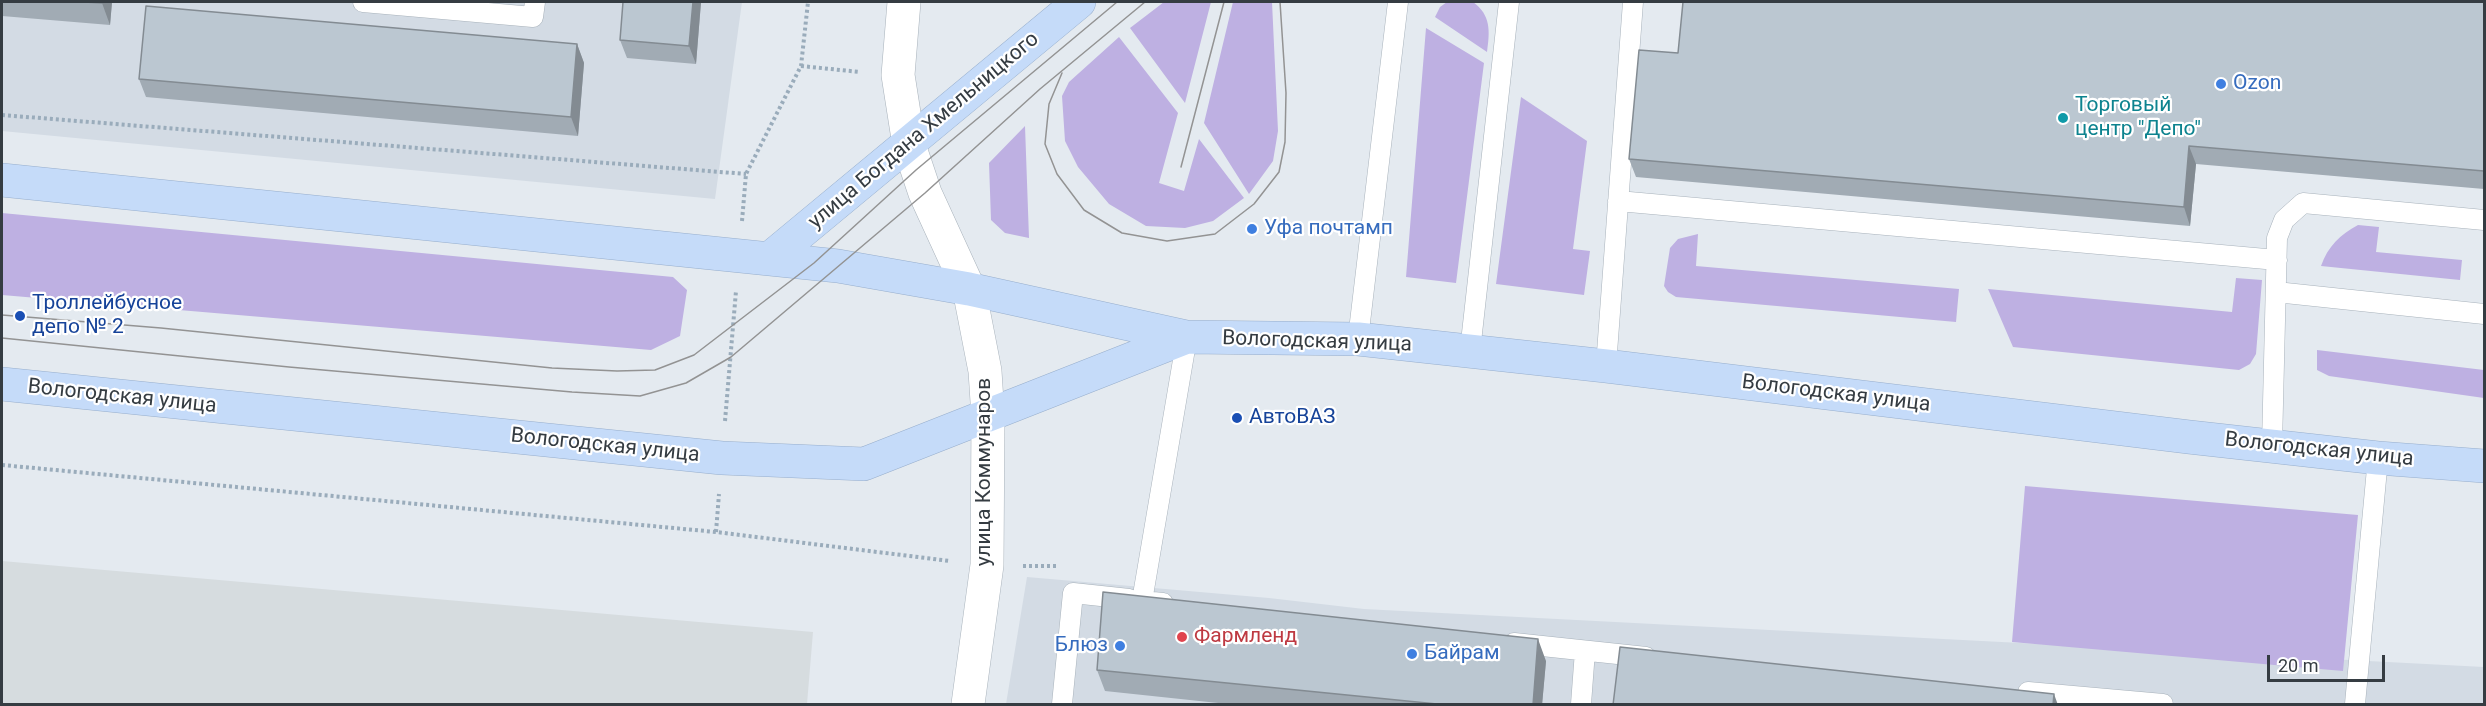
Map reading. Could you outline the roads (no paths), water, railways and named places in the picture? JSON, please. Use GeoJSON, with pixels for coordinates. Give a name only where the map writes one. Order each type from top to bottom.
{"type":"FeatureCollection","features":[{"type":"Feature","properties":{"kind":"main road","name":"улица Богдана Хмельницкого"},"geometry":{"type":"LineString","coordinates":[[754,257],[909,145],[1079,2]]}},
{"type":"Feature","properties":{"kind":"main road","name":"Вологодская улица"},"geometry":{"type":"LineString","coordinates":[[2,180],[838,266],[969,289],[1187,337],[1358,339],[1606,366],[2189,437],[2378,458],[2484,466]]}},
{"type":"Feature","properties":{"kind":"main road","name":"Вологодская улица"},"geometry":{"type":"LineString","coordinates":[[2,384],[722,458],[864,464],[1187,337]]}},
{"type":"Feature","properties":{"kind":"street","name":"улица Коммунаров"},"geometry":{"type":"LineString","coordinates":[[904,2],[898,75],[909,145],[925,194],[969,289],[985,371],[988,417],[987,565],[968,705]]}},
{"type":"Feature","properties":{"kind":"lane"},"geometry":{"type":"LineString","coordinates":[[363,2],[533,17],[535,2]]}},
{"type":"Feature","properties":{"kind":"lane"},"geometry":{"type":"LineString","coordinates":[[1358,339],[1398,2]]}},
{"type":"Feature","properties":{"kind":"lane"},"geometry":{"type":"LineString","coordinates":[[1470,351],[1509,2]]}},
{"type":"Feature","properties":{"kind":"lane"},"geometry":{"type":"LineString","coordinates":[[1606,366],[1633,2]]}},
{"type":"Feature","properties":{"kind":"lane"},"geometry":{"type":"LineString","coordinates":[[1618,201],[2277,260]]}},
{"type":"Feature","properties":{"kind":"lane"},"geometry":{"type":"LineString","coordinates":[[2272,445],[2277,238],[2283,220],[2303,203],[2484,220]]}},
{"type":"Feature","properties":{"kind":"lane"},"geometry":{"type":"LineString","coordinates":[[2276,292],[2484,314]]}},
{"type":"Feature","properties":{"kind":"lane"},"geometry":{"type":"LineString","coordinates":[[1142,601],[1187,337]]}},
{"type":"Feature","properties":{"kind":"lane"},"geometry":{"type":"LineString","coordinates":[[2355,705],[2378,458]]}},
{"type":"Feature","properties":{"kind":"lane"},"geometry":{"type":"LineString","coordinates":[[1062,705],[1073,593],[1177,605]]}},
{"type":"Feature","properties":{"kind":"lane"},"geometry":{"type":"LineString","coordinates":[[1492,640],[1669,659]]}},
{"type":"Feature","properties":{"kind":"lane"},"geometry":{"type":"LineString","coordinates":[[1581,705],[1585,651]]}},
{"type":"Feature","properties":{"kind":"lane"},"geometry":{"type":"LineString","coordinates":[[2015,691],[2163,705]]}},
{"type":"Feature","properties":{"kind":"tram line"},"geometry":{"type":"LineString","coordinates":[[2,315],[161,328],[552,368],[655,370],[694,355],[814,263],[916,170],[1117,2]]}},
{"type":"Feature","properties":{"kind":"tram line"},"geometry":{"type":"LineString","coordinates":[[2,338],[289,367],[572,392],[640,396],[686,383],[731,357],[925,193],[1040,89],[1145,2]]}},
{"type":"Feature","properties":{"kind":"tram line"},"geometry":{"type":"LineString","coordinates":[[1181,167],[1224,2]]}},
{"type":"Feature","properties":{"kind":"tram line"},"geometry":{"type":"LineString","coordinates":[[1062,73],[1049,104],[1045,144],[1057,174],[1084,210],[1122,233],[1167,241],[1215,234],[1254,204],[1279,172],[1285,142],[1286,93],[1280,2]]}},
{"type":"Feature","properties":{"kind":"place","name":"Ozon"},"geometry":{"type":"Point","coordinates":[2221,84]}},
{"type":"Feature","properties":{"kind":"place","name":"Торговый центр \"Депо\""},"geometry":{"type":"Point","coordinates":[2063,118]}},
{"type":"Feature","properties":{"kind":"place","name":"Уфа почтамп"},"geometry":{"type":"Point","coordinates":[1252,229]}},
{"type":"Feature","properties":{"kind":"place","name":"Троллейбусное депо № 2"},"geometry":{"type":"Point","coordinates":[20,316]}},
{"type":"Feature","properties":{"kind":"place","name":"АвтоВАЗ"},"geometry":{"type":"Point","coordinates":[1237,418]}},
{"type":"Feature","properties":{"kind":"place","name":"Фармленд"},"geometry":{"type":"Point","coordinates":[1182,637]}},
{"type":"Feature","properties":{"kind":"place","name":"Блюз"},"geometry":{"type":"Point","coordinates":[1120,646]}},
{"type":"Feature","properties":{"kind":"place","name":"Байрам"},"geometry":{"type":"Point","coordinates":[1412,654]}}]}
